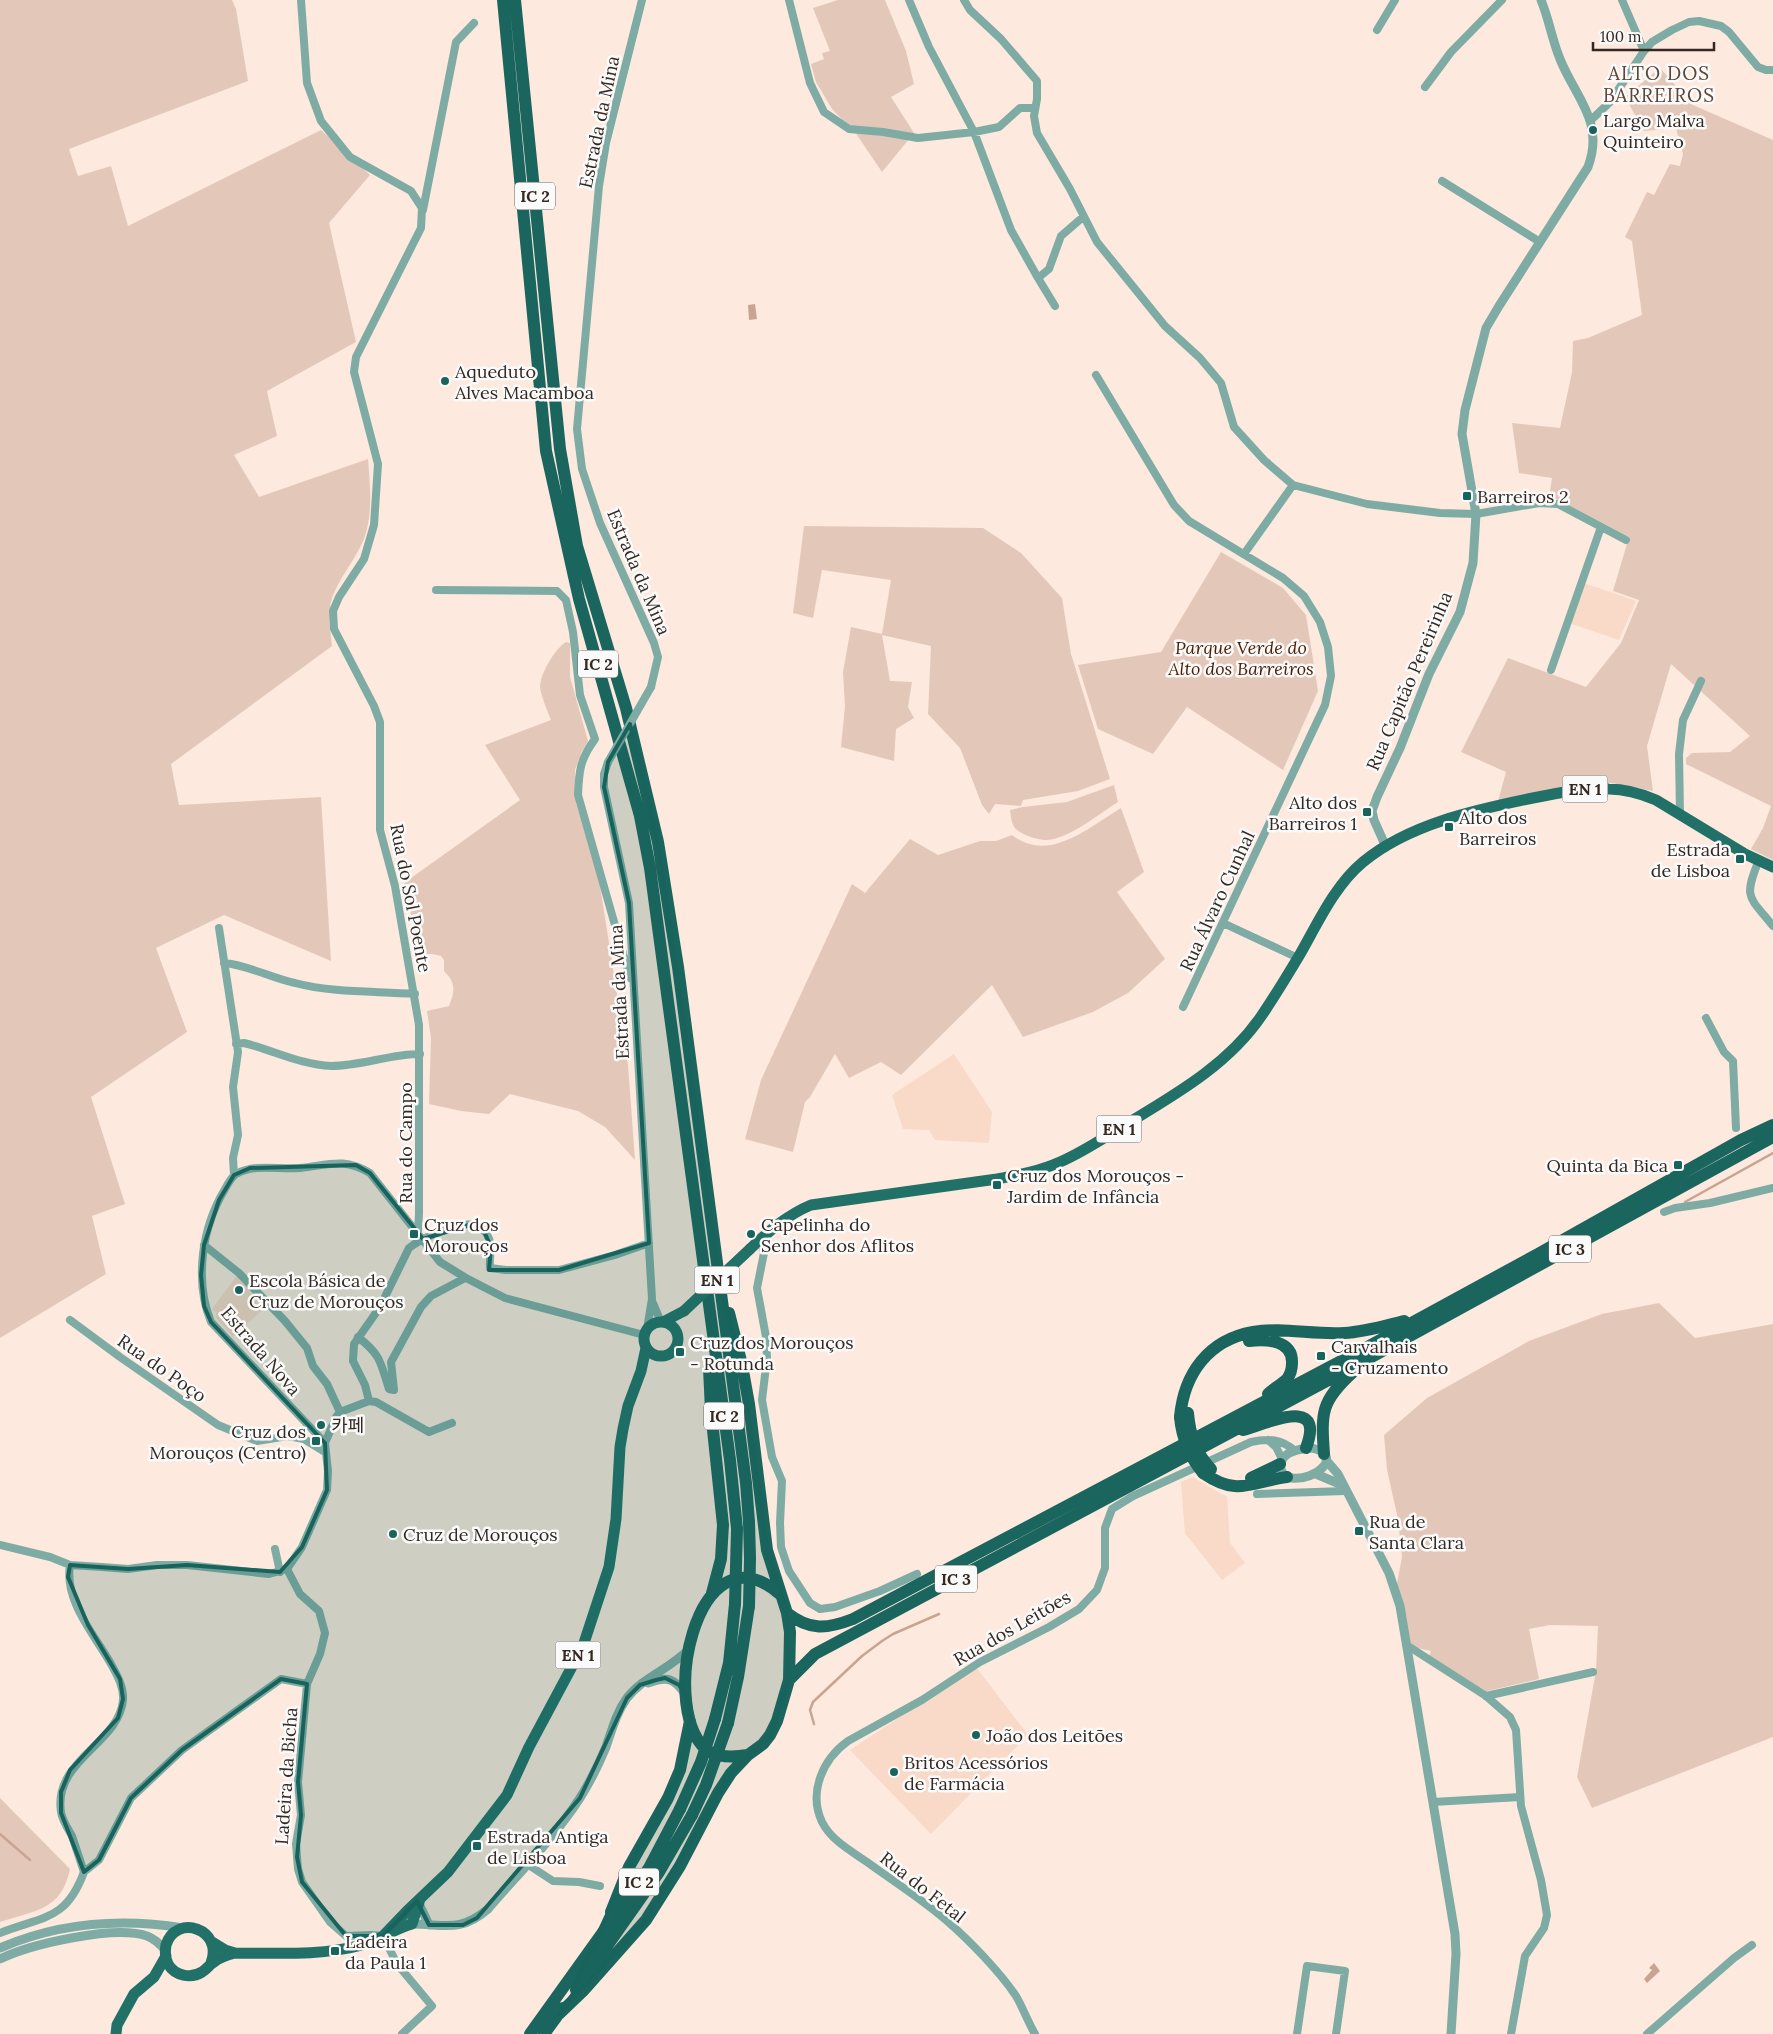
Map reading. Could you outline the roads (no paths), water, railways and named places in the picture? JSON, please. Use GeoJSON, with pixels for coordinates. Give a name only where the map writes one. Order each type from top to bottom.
{"type":"FeatureCollection","features":[{"type":"Feature","properties":{"kind":"highway","name":"IC 2"},"geometry":{"type":"LineString","coordinates":[[501,0],[505,24],[546,451],[579,599],[640,816],[660,938],[735,1495],[737,1529],[736,1604],[722,1721]]}},
{"type":"Feature","properties":{"kind":"highway","name":"IC 2"},"geometry":{"type":"LineString","coordinates":[[516,0],[560,449],[577,546],[626,708],[658,842],[678,967],[746,1482],[750,1558],[749,1606],[742,1660],[722,1721],[701,1762],[686,1812],[659,1872],[544,2034]]}},
{"type":"Feature","properties":{"kind":"highway"},"geometry":{"type":"LineString","coordinates":[[520,47],[523,0]]}},
{"type":"Feature","properties":{"kind":"highway","name":"IC 3"},"geometry":{"type":"LineString","coordinates":[[787,1613],[806,1625],[817,1627],[839,1624],[853,1619],[1424,1316],[1741,1140],[1773,1125]]}},
{"type":"Feature","properties":{"kind":"highway","name":"IC 3"},"geometry":{"type":"LineString","coordinates":[[789,1680],[815,1654],[1366,1360],[1773,1137]]}},
{"type":"Feature","properties":{"kind":"highway"},"geometry":{"type":"LineString","coordinates":[[558,2014],[583,1992],[646,1920],[680,1866],[718,1793],[731,1774],[748,1755],[763,1744],[770,1735],[777,1721],[789,1680],[791,1648],[787,1613],[766,1550],[759,1480],[742,1365],[734,1328],[720,1284]]}},
{"type":"Feature","properties":{"kind":"highway"},"geometry":{"type":"LineString","coordinates":[[708,1303],[711,1411],[723,1532],[721,1558],[712,1593],[698,1618],[689,1649],[686,1695],[690,1720],[702,1746],[712,1753],[736,1756],[748,1755]]}},
{"type":"Feature","properties":{"kind":"highway"},"geometry":{"type":"LineString","coordinates":[[1287,1477],[1272,1479],[1248,1487],[1237,1487],[1214,1481],[1207,1471],[1191,1436],[1184,1415],[1182,1395],[1198,1364],[1210,1351],[1234,1337],[1254,1332],[1344,1333],[1367,1330],[1424,1316]]}},
{"type":"Feature","properties":{"kind":"highway"},"geometry":{"type":"LineString","coordinates":[[1184,1415],[1192,1390],[1206,1366],[1218,1355],[1244,1342],[1274,1341],[1285,1346],[1291,1354],[1291,1371],[1288,1379],[1276,1386],[1258,1404]]}},
{"type":"Feature","properties":{"kind":"highway"},"geometry":{"type":"LineString","coordinates":[[1325,1457],[1322,1419],[1328,1400],[1336,1387],[1366,1360]]}},
{"type":"Feature","properties":{"kind":"highway"},"geometry":{"type":"LineString","coordinates":[[1217,1438],[1286,1416],[1299,1416],[1307,1419],[1310,1426],[1300,1450]]}},
{"type":"Feature","properties":{"kind":"highway"},"geometry":{"type":"LineString","coordinates":[[1207,1471],[1242,1479],[1261,1474],[1281,1461]]}},
{"type":"Feature","properties":{"kind":"highway"},"geometry":{"type":"LineString","coordinates":[[712,1593],[726,1583],[744,1579],[765,1583],[781,1595]]}},
{"type":"Feature","properties":{"kind":"highway"},"geometry":{"type":"LineString","coordinates":[[590,1951],[617,1899],[629,1867],[668,1798],[680,1770],[690,1720]]}},
{"type":"Feature","properties":{"kind":"highway","name":"IC 2"},"geometry":{"type":"LineString","coordinates":[[530,2034],[649,1868],[686,1812]]}},
{"type":"Feature","properties":{"kind":"main road","name":"EN 1"},"geometry":{"type":"LineString","coordinates":[[383,1936],[407,1911],[420,1902],[448,1872],[507,1795],[529,1747],[583,1646],[609,1567],[616,1520],[620,1447],[628,1406],[641,1371],[646,1348],[646,1332],[656,1323],[684,1311],[778,1223],[811,1205],[1005,1178],[1041,1169],[1068,1158],[1202,1077],[1226,1056],[1261,1017],[1298,958],[1322,914],[1346,880],[1363,862],[1402,837],[1466,814],[1516,802],[1586,789],[1611,788],[1641,794],[1656,800],[1773,867]]}},
{"type":"Feature","properties":{"kind":"main road","name":"EN 1"},"geometry":{"type":"LineString","coordinates":[[641,1371],[658,1356],[668,1354],[676,1346],[677,1335],[675,1330],[684,1311]]}},
{"type":"Feature","properties":{"kind":"main road"},"geometry":{"type":"LineString","coordinates":[[662,1322],[672,1326],[675,1330]]}},
{"type":"Feature","properties":{"kind":"main road"},"geometry":{"type":"LineString","coordinates":[[646,1348],[649,1352],[658,1356]]}},
{"type":"Feature","properties":{"kind":"main road","name":"EN 1"},"geometry":{"type":"LineString","coordinates":[[212,1942],[225,1950],[235,1953],[335,1951],[364,1944],[398,1928],[412,1924],[420,1902]]}},
{"type":"Feature","properties":{"kind":"main road"},"geometry":{"type":"LineString","coordinates":[[116,2034],[117,2025],[134,1994],[154,1977],[163,1974],[194,1976],[201,1973],[211,1963],[214,1953],[212,1942],[208,1936],[197,1929],[183,1928],[171,1937],[154,1977]]}},
{"type":"Feature","properties":{"kind":"main road"},"geometry":{"type":"LineString","coordinates":[[165,1953],[168,1964],[180,1974]]}},
{"type":"Feature","properties":{"kind":"main road","name":"EN 1"},"geometry":{"type":"LineString","coordinates":[[211,1963],[235,1953]]}},
{"type":"Feature","properties":{"kind":"street"},"geometry":{"type":"LineString","coordinates":[[301,0],[307,83],[321,121],[350,157],[411,191],[422,208],[422,216]]}},
{"type":"Feature","properties":{"kind":"street","name":"Estrada da Mina"},"geometry":{"type":"LineString","coordinates":[[642,0],[606,143],[599,186],[577,429],[582,469],[600,523],[654,643],[658,657],[651,687],[608,762],[604,774],[604,787],[629,903],[632,985],[652,1299],[646,1332]]}},
{"type":"Feature","properties":{"kind":"street"},"geometry":{"type":"LineString","coordinates":[[789,0],[810,83],[824,112],[849,129],[918,138],[974,132],[1000,127],[1020,108],[1034,108]]}},
{"type":"Feature","properties":{"kind":"street"},"geometry":{"type":"LineString","coordinates":[[909,0],[929,46],[974,132],[1011,230],[1055,306]]}},
{"type":"Feature","properties":{"kind":"street"},"geometry":{"type":"LineString","coordinates":[[964,0],[970,10],[1002,40],[1036,81],[1034,125],[1037,133],[1070,188],[1097,242],[1165,326],[1200,358],[1222,383],[1234,427],[1264,460],[1292,485],[1368,504],[1440,513],[1476,514],[1539,503],[1558,504],[1626,540]]}},
{"type":"Feature","properties":{"kind":"street"},"geometry":{"type":"LineString","coordinates":[[1377,30],[1395,0]]}},
{"type":"Feature","properties":{"kind":"street"},"geometry":{"type":"LineString","coordinates":[[1425,87],[1451,52],[1502,0]]}},
{"type":"Feature","properties":{"kind":"street","name":"Rua Capitão Pereirinha"},"geometry":{"type":"LineString","coordinates":[[1386,847],[1372,811],[1400,748],[1429,674],[1460,612],[1474,563],[1476,514],[1462,434],[1464,410],[1486,328],[1588,167],[1593,147],[1590,121],[1582,98],[1560,61],[1541,0]]}},
{"type":"Feature","properties":{"kind":"street"},"geometry":{"type":"LineString","coordinates":[[1622,0],[1644,51]]}},
{"type":"Feature","properties":{"kind":"street"},"geometry":{"type":"LineString","coordinates":[[1590,121],[1610,102],[1652,42],[1690,22],[1699,21],[1715,24],[1729,32],[1758,67],[1773,70]]}},
{"type":"Feature","properties":{"kind":"street","name":"Rua do Sol Poente"},"geometry":{"type":"LineString","coordinates":[[420,1054],[415,994],[395,886],[380,830],[380,722],[374,706],[334,629],[333,611],[339,597],[364,559],[374,525],[378,464],[354,372],[356,358],[421,228],[456,42],[474,23]]}},
{"type":"Feature","properties":{"kind":"street"},"geometry":{"type":"LineString","coordinates":[[1442,181],[1540,242]]}},
{"type":"Feature","properties":{"kind":"street"},"geometry":{"type":"LineString","coordinates":[[1038,278],[1049,269],[1061,236],[1083,217]]}},
{"type":"Feature","properties":{"kind":"street","name":"Rua Álvaro Cunhal"},"geometry":{"type":"LineString","coordinates":[[1096,376],[1174,505],[1190,521],[1283,578],[1304,596],[1320,622],[1328,647],[1331,676],[1325,705],[1183,1007]]}},
{"type":"Feature","properties":{"kind":"street"},"geometry":{"type":"LineString","coordinates":[[1244,554],[1292,485]]}},
{"type":"Feature","properties":{"kind":"street"},"geometry":{"type":"LineString","coordinates":[[1551,670],[1601,527]]}},
{"type":"Feature","properties":{"kind":"street"},"geometry":{"type":"LineString","coordinates":[[436,590],[556,591],[566,600],[574,632],[580,695],[594,739],[584,753],[579,771],[578,795],[632,985]]}},
{"type":"Feature","properties":{"kind":"street"},"geometry":{"type":"LineString","coordinates":[[1680,814],[1679,754],[1683,720],[1701,681]]}},
{"type":"Feature","properties":{"kind":"street"},"geometry":{"type":"LineString","coordinates":[[1759,860],[1749,884],[1750,897],[1773,926]]}},
{"type":"Feature","properties":{"kind":"street"},"geometry":{"type":"LineString","coordinates":[[1224,923],[1298,958]]}},
{"type":"Feature","properties":{"kind":"street"},"geometry":{"type":"LineString","coordinates":[[218,928],[238,1058],[233,1087],[238,1135],[233,1158],[234,1175],[250,1168],[299,1168],[336,1162],[356,1165],[370,1173],[440,1262],[465,1278],[505,1298],[646,1332]]}},
{"type":"Feature","properties":{"kind":"street"},"geometry":{"type":"LineString","coordinates":[[224,963],[314,987],[415,994]]}},
{"type":"Feature","properties":{"kind":"street"},"geometry":{"type":"LineString","coordinates":[[1706,1018],[1724,1052],[1733,1060],[1736,1128]]}},
{"type":"Feature","properties":{"kind":"street"},"geometry":{"type":"LineString","coordinates":[[236,1044],[244,1043],[304,1061],[330,1066],[420,1054]]}},
{"type":"Feature","properties":{"kind":"street","name":"Rua do Campo"},"geometry":{"type":"LineString","coordinates":[[418,1232],[420,1054]]}},
{"type":"Feature","properties":{"kind":"street","name":"Estrada Nova"},"geometry":{"type":"LineString","coordinates":[[234,1175],[219,1200],[204,1245],[201,1275],[204,1306],[211,1322],[325,1443]]}},
{"type":"Feature","properties":{"kind":"street"},"geometry":{"type":"LineString","coordinates":[[1664,1212],[1675,1208],[1710,1203],[1773,1188]]}},
{"type":"Feature","properties":{"kind":"street"},"geometry":{"type":"LineString","coordinates":[[369,1400],[365,1385],[353,1361],[354,1344],[380,1306],[409,1248],[423,1239],[458,1226],[477,1224],[490,1239],[492,1247],[490,1268],[506,1270],[558,1270],[615,1255],[649,1243]]}},
{"type":"Feature","properties":{"kind":"street"},"geometry":{"type":"LineString","coordinates":[[761,1238],[764,1253],[757,1288],[766,1337],[767,1358],[762,1400],[772,1458],[782,1481],[781,1547],[789,1571],[810,1603],[820,1609],[834,1607],[880,1591],[917,1574]]}},
{"type":"Feature","properties":{"kind":"street"},"geometry":{"type":"LineString","coordinates":[[204,1245],[239,1273],[285,1321],[307,1348],[313,1366],[327,1384],[340,1412]]}},
{"type":"Feature","properties":{"kind":"street"},"geometry":{"type":"LineString","coordinates":[[358,1337],[374,1349],[379,1356],[389,1389],[394,1390],[391,1362],[421,1306],[431,1296],[465,1278]]}},
{"type":"Feature","properties":{"kind":"street","name":"Estrada da Mina"},"geometry":{"type":"LineString","coordinates":[[652,1299],[662,1322]]}},
{"type":"Feature","properties":{"kind":"street","name":"Rua do Poço"},"geometry":{"type":"LineString","coordinates":[[70,1320],[218,1425],[257,1441],[288,1436],[304,1438],[325,1452]]}},
{"type":"Feature","properties":{"kind":"street"},"geometry":{"type":"LineString","coordinates":[[0,1545],[50,1557],[70,1565],[128,1569],[158,1565],[187,1565],[247,1572],[283,1571],[302,1547],[327,1490],[328,1471],[325,1443],[340,1412],[369,1400],[376,1402],[429,1432],[452,1423]]}},
{"type":"Feature","properties":{"kind":"street"},"geometry":{"type":"LineString","coordinates":[[1268,1440],[1276,1447],[1281,1461],[1281,1470],[1287,1477],[1294,1478],[1316,1474],[1325,1466],[1325,1457]]}},
{"type":"Feature","properties":{"kind":"street"},"geometry":{"type":"LineString","coordinates":[[1268,1440],[1280,1440],[1300,1450],[1320,1450],[1335,1468],[1396,1589],[1408,1646],[1455,1934],[1456,1954],[1451,2034]]}},
{"type":"Feature","properties":{"kind":"street","name":"Rua dos Leitões"},"geometry":{"type":"LineString","coordinates":[[828,1761],[837,1749],[848,1741],[922,1700],[980,1662],[1049,1627],[1079,1609],[1097,1590],[1105,1568],[1105,1528],[1112,1509],[1133,1496],[1252,1442],[1268,1440]]}},
{"type":"Feature","properties":{"kind":"street"},"geometry":{"type":"LineString","coordinates":[[1281,1461],[1300,1450]]}},
{"type":"Feature","properties":{"kind":"street"},"geometry":{"type":"LineString","coordinates":[[1316,1474],[1344,1488]]}},
{"type":"Feature","properties":{"kind":"street"},"geometry":{"type":"LineString","coordinates":[[1257,1494],[1344,1488]]}},
{"type":"Feature","properties":{"kind":"street","name":"Ladeira da Bicha"},"geometry":{"type":"LineString","coordinates":[[275,1549],[283,1571],[300,1594],[319,1611],[325,1633],[320,1654],[307,1684],[298,1782],[301,1815],[296,1844],[298,1868],[302,1882],[340,1933],[346,1936],[370,1934],[383,1936]]}},
{"type":"Feature","properties":{"kind":"street"},"geometry":{"type":"LineString","coordinates":[[70,1565],[68,1578],[72,1595],[120,1679],[123,1699],[118,1718],[70,1770],[61,1792],[61,1813],[84,1872]]}},
{"type":"Feature","properties":{"kind":"street"},"geometry":{"type":"LineString","coordinates":[[1408,1646],[1486,1696],[1510,1717],[1516,1730],[1521,1806],[1541,1880],[1547,1915],[1544,1928],[1525,1956],[1511,2034]]}},
{"type":"Feature","properties":{"kind":"street"},"geometry":{"type":"LineString","coordinates":[[407,1911],[408,1920],[412,1924],[446,1927],[464,1924],[478,1918],[488,1909],[566,1818],[580,1798],[606,1748],[618,1713],[627,1698],[653,1675],[677,1662],[689,1649]]}},
{"type":"Feature","properties":{"kind":"street"},"geometry":{"type":"LineString","coordinates":[[1486,1696],[1593,1672]]}},
{"type":"Feature","properties":{"kind":"street"},"geometry":{"type":"LineString","coordinates":[[640,1685],[665,1678],[679,1685],[686,1695]]}},
{"type":"Feature","properties":{"kind":"street"},"geometry":{"type":"LineString","coordinates":[[0,1932],[50,1916],[67,1906],[77,1891],[84,1872],[99,1860],[131,1798],[182,1750],[281,1679],[307,1684]]}},
{"type":"Feature","properties":{"kind":"street","name":"Rua do Fetal"},"geometry":{"type":"LineString","coordinates":[[828,1761],[819,1778],[817,1790],[817,1801],[822,1822],[837,1840],[947,1921],[983,1956],[1016,1996],[1035,2034]]}},
{"type":"Feature","properties":{"kind":"street"},"geometry":{"type":"LineString","coordinates":[[1433,1802],[1520,1797]]}},
{"type":"Feature","properties":{"kind":"street"},"geometry":{"type":"LineString","coordinates":[[527,1864],[553,1881],[579,1882],[600,1886]]}},
{"type":"Feature","properties":{"kind":"street"},"geometry":{"type":"LineString","coordinates":[[420,1902],[430,1925]]}},
{"type":"Feature","properties":{"kind":"street"},"geometry":{"type":"LineString","coordinates":[[0,1948],[38,1934],[74,1926],[113,1923],[154,1924],[183,1928]]}},
{"type":"Feature","properties":{"kind":"street"},"geometry":{"type":"LineString","coordinates":[[0,1959],[41,1944],[76,1937],[112,1933],[146,1936],[155,1940],[165,1953]]}},
{"type":"Feature","properties":{"kind":"street"},"geometry":{"type":"LineString","coordinates":[[383,1936],[397,1964],[432,2006],[402,2034]]}},
{"type":"Feature","properties":{"kind":"street"},"geometry":{"type":"LineString","coordinates":[[1647,2034],[1734,1958],[1752,1945]]}},
{"type":"Feature","properties":{"kind":"street"},"geometry":{"type":"LineString","coordinates":[[1297,2034],[1307,1966],[1345,1971],[1336,2034]]}},
{"type":"Feature","properties":{"kind":"waterway"},"geometry":{"type":"LineString","coordinates":[[1685,1202],[1773,1153]]}},
{"type":"Feature","properties":{"kind":"waterway"},"geometry":{"type":"LineString","coordinates":[[814,1724],[810,1710],[813,1702],[862,1656],[893,1634],[939,1614]]}},
{"type":"Feature","properties":{"kind":"waterway"},"geometry":{"type":"LineString","coordinates":[[0,1834],[30,1860]]}},
{"type":"Feature","properties":{"kind":"place","name":"Largo Malva Quinteiro"},"geometry":{"type":"Point","coordinates":[1593,130]}},
{"type":"Feature","properties":{"kind":"place","name":"Aqueduto Alves Macamboa"},"geometry":{"type":"Point","coordinates":[445,381]}},
{"type":"Feature","properties":{"kind":"place","name":"Barreiros 2"},"geometry":{"type":"Point","coordinates":[1467,496]}},
{"type":"Feature","properties":{"kind":"place","name":"Alto dos Barreiros 1"},"geometry":{"type":"Point","coordinates":[1367,812]}},
{"type":"Feature","properties":{"kind":"place","name":"Alto dos Barreiros"},"geometry":{"type":"Point","coordinates":[1449,827]}},
{"type":"Feature","properties":{"kind":"place","name":"Estrada de Lisboa"},"geometry":{"type":"Point","coordinates":[1740,859]}},
{"type":"Feature","properties":{"kind":"place","name":"Quinta da Bica"},"geometry":{"type":"Point","coordinates":[1678,1165]}},
{"type":"Feature","properties":{"kind":"place","name":"Cruz dos Morouços - Jardim de Infância"},"geometry":{"type":"Point","coordinates":[997,1185]}},
{"type":"Feature","properties":{"kind":"place","name":"Cruz dos Morouços"},"geometry":{"type":"Point","coordinates":[414,1234]}},
{"type":"Feature","properties":{"kind":"place","name":"Capelinha do Senhor dos Aflitos"},"geometry":{"type":"Point","coordinates":[751,1234]}},
{"type":"Feature","properties":{"kind":"place","name":"Escola Básica de Cruz de Morouços"},"geometry":{"type":"Point","coordinates":[239,1290]}},
{"type":"Feature","properties":{"kind":"place","name":"Cruz dos Morouços - Rotunda"},"geometry":{"type":"Point","coordinates":[680,1352]}},
{"type":"Feature","properties":{"kind":"place","name":"Carvalhais - Cruzamento"},"geometry":{"type":"Point","coordinates":[1321,1356]}},
{"type":"Feature","properties":{"kind":"place","name":"카페"},"geometry":{"type":"Point","coordinates":[321,1425]}},
{"type":"Feature","properties":{"kind":"place","name":"Cruz dos Morouços (Centro)"},"geometry":{"type":"Point","coordinates":[316,1441]}},
{"type":"Feature","properties":{"kind":"place","name":"Rua de Santa Clara"},"geometry":{"type":"Point","coordinates":[1359,1531]}},
{"type":"Feature","properties":{"kind":"place","name":"Cruz de Morouços"},"geometry":{"type":"Point","coordinates":[393,1534]}},
{"type":"Feature","properties":{"kind":"place","name":"João dos Leitões"},"geometry":{"type":"Point","coordinates":[976,1735]}},
{"type":"Feature","properties":{"kind":"place","name":"Britos Acessórios de Farmácia"},"geometry":{"type":"Point","coordinates":[894,1772]}},
{"type":"Feature","properties":{"kind":"place","name":"Estrada Antiga de Lisboa"},"geometry":{"type":"Point","coordinates":[477,1846]}},
{"type":"Feature","properties":{"kind":"place","name":"Ladeira da Paula 1"},"geometry":{"type":"Point","coordinates":[335,1951]}},
{"type":"Feature","properties":{"kind":"district","name":"ALTO DOS BARREIROS"},"geometry":{"type":"Point","coordinates":[1659,84]}},
{"type":"Feature","properties":{"kind":"park label","name":"Parque Verde do Alto dos Barreiros"},"geometry":{"type":"Point","coordinates":[1241,658]}}]}
